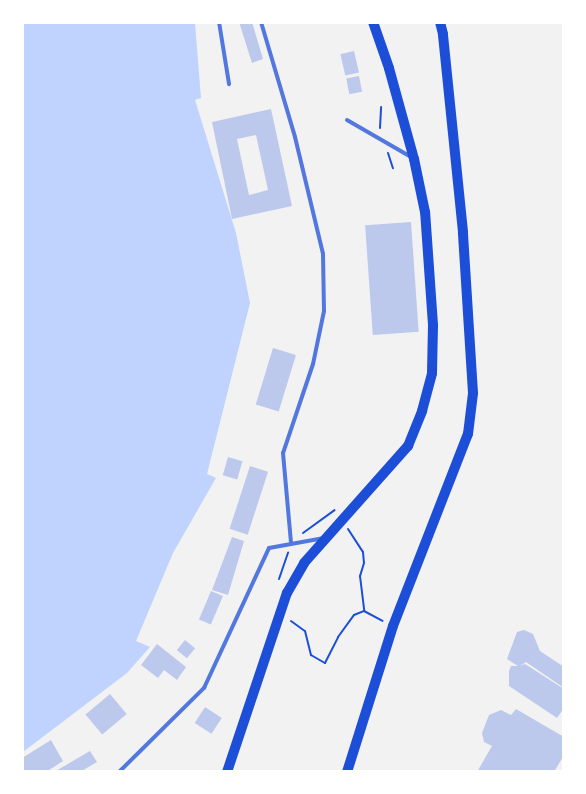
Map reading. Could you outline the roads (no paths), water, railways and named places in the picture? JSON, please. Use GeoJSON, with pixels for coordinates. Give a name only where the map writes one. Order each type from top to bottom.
{"type":"FeatureCollection","features":[{"type":"Feature","properties":{"kind":"main road"},"geometry":{"type":"LineString","coordinates":[[227,771],[286,593],[304,563],[408,446],[422,411],[432,373],[430,266],[425,212],[414,159],[389,68],[373,22]]}},
{"type":"Feature","properties":{"kind":"main road"},"geometry":{"type":"LineString","coordinates":[[347,771],[393,626],[468,434],[473,393],[464,232],[440,22]]}},
{"type":"Feature","properties":{"kind":"lane"},"geometry":{"type":"LineString","coordinates":[[219,22],[229,84]]}},
{"type":"Feature","properties":{"kind":"lane"},"geometry":{"type":"LineString","coordinates":[[261,22],[295,137],[323,254],[324,311],[313,364],[284,453],[291,542]]}},
{"type":"Feature","properties":{"kind":"lane"},"geometry":{"type":"LineString","coordinates":[[347,120],[414,159]]}},
{"type":"Feature","properties":{"kind":"lane"},"geometry":{"type":"LineString","coordinates":[[119,771],[204,688],[269,548],[291,542],[327,538]]}},
{"type":"Feature","properties":{"kind":"water"},"geometry":{"type":"Polygon","coordinates":[[[23,22],[195,23],[201,98],[195,100],[236,233],[250,303],[207,474],[216,478],[173,553],[136,641],[150,647],[127,673],[23,752],[23,22]]]}}]}
